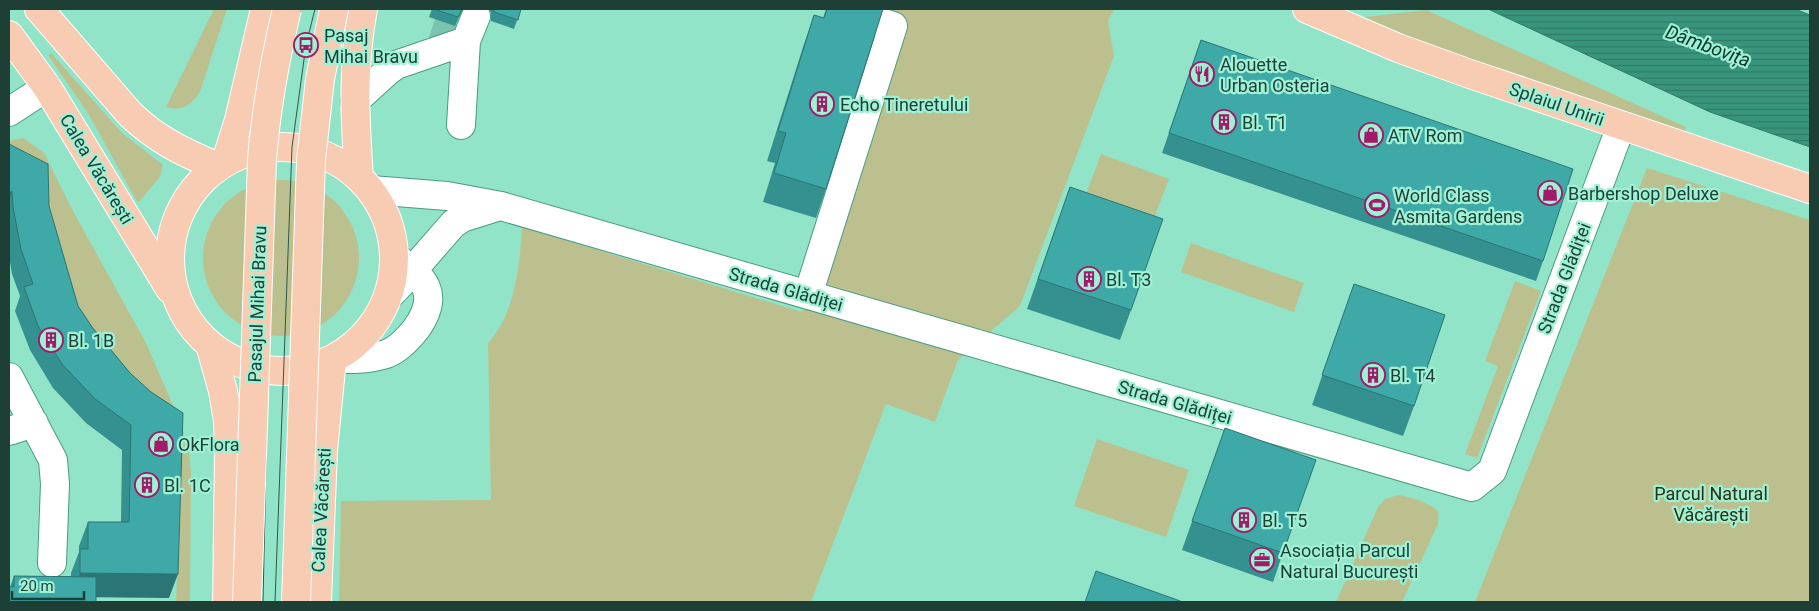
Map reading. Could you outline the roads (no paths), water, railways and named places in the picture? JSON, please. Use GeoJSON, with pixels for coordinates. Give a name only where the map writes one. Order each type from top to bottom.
{"type":"FeatureCollection","features":[{"type":"Feature","properties":{"kind":"main road"},"geometry":{"type":"LineString","coordinates":[[39,9],[125,108],[146,129],[171,146],[222,164]]}},
{"type":"Feature","properties":{"kind":"main road"},"geometry":{"type":"LineString","coordinates":[[222,164],[239,120],[265,9]]}},
{"type":"Feature","properties":{"kind":"main road","name":"Pasajul Mihai Bravu"},"geometry":{"type":"LineString","coordinates":[[247,602],[262,160],[273,72],[287,9]]}},
{"type":"Feature","properties":{"kind":"main road"},"geometry":{"type":"LineString","coordinates":[[296,602],[311,160],[320,79],[334,9]]}},
{"type":"Feature","properties":{"kind":"main road"},"geometry":{"type":"LineString","coordinates":[[363,9],[355,60],[355,100],[365,184]]}},
{"type":"Feature","properties":{"kind":"main road","name":"Splaiul Unirii"},"geometry":{"type":"LineString","coordinates":[[1307,9],[1398,48],[1621,126],[1810,189]]}},
{"type":"Feature","properties":{"kind":"main road","name":"Calea Văcărești"},"geometry":{"type":"LineString","coordinates":[[9,35],[47,87],[180,306]]}},
{"type":"Feature","properties":{"kind":"main road"},"geometry":{"type":"LineString","coordinates":[[292,147],[326,156],[344,166],[365,184],[383,211],[404,264],[392,281],[387,298],[370,328],[359,340],[332,358],[315,365],[298,370],[268,370],[246,365],[228,357],[198,334],[180,306],[173,286],[170,270],[170,250],[173,230],[180,211],[191,193],[204,178],[222,164],[255,150],[292,147]]}},
{"type":"Feature","properties":{"kind":"main road"},"geometry":{"type":"LineString","coordinates":[[210,345],[223,391],[228,421],[227,602]]}},
{"type":"Feature","properties":{"kind":"main road","name":"Calea Văcărești"},"geometry":{"type":"LineString","coordinates":[[317,602],[323,451],[332,358]]}},
{"type":"Feature","properties":{"kind":"street"},"geometry":{"type":"LineString","coordinates":[[808,295],[893,26],[840,9]]}},
{"type":"Feature","properties":{"kind":"street"},"geometry":{"type":"LineString","coordinates":[[461,124],[466,41],[476,16]]}},
{"type":"Feature","properties":{"kind":"street"},"geometry":{"type":"LineString","coordinates":[[355,100],[396,65],[466,41]]}},
{"type":"Feature","properties":{"kind":"street"},"geometry":{"type":"LineString","coordinates":[[9,112],[47,87]]}},
{"type":"Feature","properties":{"kind":"street","name":"Strada Glădiței"},"geometry":{"type":"LineString","coordinates":[[365,184],[501,206],[1472,487],[1492,471],[1621,126]]}},
{"type":"Feature","properties":{"kind":"street"},"geometry":{"type":"LineString","coordinates":[[332,358],[362,359],[376,356],[396,349],[405,342],[424,317],[428,306],[427,289],[422,279],[404,264],[443,235],[462,218],[501,206]]}},
{"type":"Feature","properties":{"kind":"street"},"geometry":{"type":"LineString","coordinates":[[9,377],[21,427],[53,460],[56,484],[52,563]]}},
{"type":"Feature","properties":{"kind":"water","name":"Dâmbovița"},"geometry":{"type":"Polygon","coordinates":[[[1488,9],[1795,9],[1810,15],[1810,147],[1710,112],[1488,9]]]}},
{"type":"Feature","properties":{"kind":"tunnel"},"geometry":{"type":"LineString","coordinates":[[440,49],[453,9]]}},
{"type":"Feature","properties":{"kind":"tram line"},"geometry":{"type":"LineString","coordinates":[[263,602],[268,369],[276,147],[285,71],[301,9]]}},
{"type":"Feature","properties":{"kind":"tram line"},"geometry":{"type":"LineString","coordinates":[[275,602],[292,147],[306,45],[315,9]]}},
{"type":"Feature","properties":{"kind":"place","name":"Pasaj Mihai Bravu"},"geometry":{"type":"Point","coordinates":[306,45]}},
{"type":"Feature","properties":{"kind":"place","name":"Alouette Urban Osteria"},"geometry":{"type":"Point","coordinates":[1202,74]}},
{"type":"Feature","properties":{"kind":"place","name":"Echo Tineretului"},"geometry":{"type":"Point","coordinates":[822,104]}},
{"type":"Feature","properties":{"kind":"place","name":"Bl. T1"},"geometry":{"type":"Point","coordinates":[1224,122]}},
{"type":"Feature","properties":{"kind":"place","name":"ATV Rom"},"geometry":{"type":"Point","coordinates":[1371,135]}},
{"type":"Feature","properties":{"kind":"place","name":"Barbershop Deluxe"},"geometry":{"type":"Point","coordinates":[1550,193]}},
{"type":"Feature","properties":{"kind":"place","name":"World Class Asmita Gardens"},"geometry":{"type":"Point","coordinates":[1377,205]}},
{"type":"Feature","properties":{"kind":"place","name":"Bl. T3"},"geometry":{"type":"Point","coordinates":[1089,279]}},
{"type":"Feature","properties":{"kind":"place","name":"Bl. 1B"},"geometry":{"type":"Point","coordinates":[51,340]}},
{"type":"Feature","properties":{"kind":"place","name":"Bl. T4"},"geometry":{"type":"Point","coordinates":[1373,375]}},
{"type":"Feature","properties":{"kind":"place","name":"OkFlora"},"geometry":{"type":"Point","coordinates":[161,444]}},
{"type":"Feature","properties":{"kind":"place","name":"Bl. 1C"},"geometry":{"type":"Point","coordinates":[147,485]}},
{"type":"Feature","properties":{"kind":"place","name":"Bl. T5"},"geometry":{"type":"Point","coordinates":[1244,520]}},
{"type":"Feature","properties":{"kind":"place","name":"Asociația Parcul Natural București"},"geometry":{"type":"Point","coordinates":[1262,560]}},
{"type":"Feature","properties":{"kind":"park label","name":"Parcul Natural Văcărești"},"geometry":{"type":"Point","coordinates":[1711,503]}}]}
